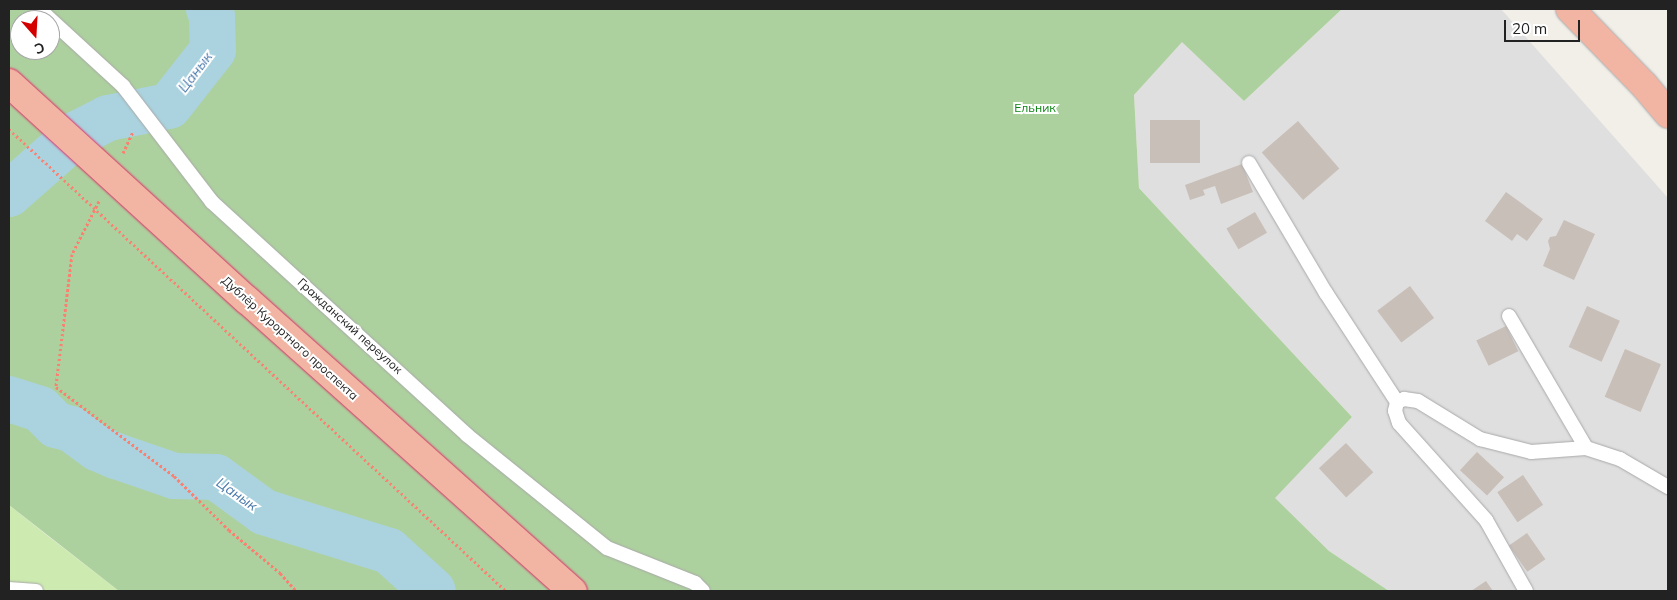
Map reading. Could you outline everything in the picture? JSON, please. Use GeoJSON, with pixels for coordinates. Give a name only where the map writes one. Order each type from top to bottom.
{"type":"FeatureCollection","features":[{"type":"Feature","properties":{"kind":"highway"},"geometry":{"type":"LineString","coordinates":[[1570,9],[1644,85],[1668,114]]}},
{"type":"Feature","properties":{"kind":"highway","name":"Дублёр Курортного проспекта"},"geometry":{"type":"LineString","coordinates":[[9,83],[247,300],[573,591]]}},
{"type":"Feature","properties":{"kind":"lane","name":"Гражданский переулок"},"geometry":{"type":"LineString","coordinates":[[39,9],[123,86],[212,202],[467,435],[606,548],[695,583],[703,591]]}},
{"type":"Feature","properties":{"kind":"lane"},"geometry":{"type":"LineString","coordinates":[[1249,163],[1326,293],[1397,402],[1395,411],[1399,423],[1486,520],[1526,591]]}},
{"type":"Feature","properties":{"kind":"lane"},"geometry":{"type":"LineString","coordinates":[[1509,316],[1586,448]]}},
{"type":"Feature","properties":{"kind":"lane"},"geometry":{"type":"LineString","coordinates":[[1397,402],[1404,399],[1418,400],[1480,439],[1531,452],[1586,448],[1620,459],[1668,487]]}},
{"type":"Feature","properties":{"kind":"lane"},"geometry":{"type":"LineString","coordinates":[[9,589],[36,591]]}},
{"type":"Feature","properties":{"kind":"path"},"geometry":{"type":"LineString","coordinates":[[121,157],[143,113]]}},
{"type":"Feature","properties":{"kind":"path"},"geometry":{"type":"LineString","coordinates":[[9,129],[506,591]]}},
{"type":"Feature","properties":{"kind":"path"},"geometry":{"type":"LineString","coordinates":[[103,192],[72,254],[56,387],[174,476],[229,530],[280,573],[296,591]]}},
{"type":"Feature","properties":{"kind":"shaded area"},"geometry":{"type":"Polygon","coordinates":[[[1342,9],[1501,9],[1668,198],[1668,591],[1389,591],[1329,551],[1274,498],[1352,417],[1139,188],[1134,95],[1182,41],[1244,101],[1342,9]]]}},
{"type":"Feature","properties":{"kind":"green space","name":"Ельник"},"geometry":{"type":"Polygon","coordinates":[[[9,9],[1342,9],[1244,101],[1182,42],[1134,95],[1139,188],[1352,417],[1275,498],[1329,551],[1389,591],[119,591],[9,505],[9,9]]]}},
{"type":"Feature","properties":{"kind":"green space"},"geometry":{"type":"Polygon","coordinates":[[[9,505],[44,533],[119,591],[9,591],[9,505]]]}},
{"type":"Feature","properties":{"kind":"building"},"geometry":{"type":"Polygon","coordinates":[[[1150,120],[1200,120],[1200,163],[1150,163],[1150,120]]]}},
{"type":"Feature","properties":{"kind":"building"},"geometry":{"type":"Polygon","coordinates":[[[1298,121],[1339,169],[1303,200],[1262,152],[1298,121]]]}},
{"type":"Feature","properties":{"kind":"building"},"geometry":{"type":"Polygon","coordinates":[[[1242,164],[1253,192],[1221,204],[1215,186],[1203,190],[1205,195],[1190,200],[1185,185],[1242,164]]]}},
{"type":"Feature","properties":{"kind":"building"},"geometry":{"type":"Polygon","coordinates":[[[1506,192],[1543,219],[1527,241],[1517,234],[1512,241],[1485,221],[1506,192]]]}},
{"type":"Feature","properties":{"kind":"building"},"geometry":{"type":"Polygon","coordinates":[[[1255,212],[1267,233],[1238,249],[1226,228],[1255,212]]]}},
{"type":"Feature","properties":{"kind":"building"},"geometry":{"type":"Polygon","coordinates":[[[1564,220],[1595,234],[1574,280],[1543,266],[1550,249],[1548,241],[1550,237],[1556,236],[1564,220]]]}},
{"type":"Feature","properties":{"kind":"building"},"geometry":{"type":"Polygon","coordinates":[[[1410,286],[1434,318],[1401,343],[1377,311],[1410,286]]]}},
{"type":"Feature","properties":{"kind":"building"},"geometry":{"type":"Polygon","coordinates":[[[1587,306],[1620,321],[1602,362],[1569,347],[1587,306]]]}},
{"type":"Feature","properties":{"kind":"building"},"geometry":{"type":"Polygon","coordinates":[[[1506,326],[1518,351],[1489,366],[1476,340],[1506,326]]]}},
{"type":"Feature","properties":{"kind":"building"},"geometry":{"type":"Polygon","coordinates":[[[1625,349],[1661,364],[1641,412],[1605,397],[1625,349]]]}},
{"type":"Feature","properties":{"kind":"building"},"geometry":{"type":"Polygon","coordinates":[[[1346,443],[1373,472],[1346,497],[1319,468],[1346,443]]]}},
{"type":"Feature","properties":{"kind":"building"},"geometry":{"type":"Polygon","coordinates":[[[1477,452],[1504,477],[1487,496],[1460,470],[1477,452]]]}},
{"type":"Feature","properties":{"kind":"building"},"geometry":{"type":"Polygon","coordinates":[[[1523,475],[1543,505],[1517,522],[1497,492],[1523,475]]]}},
{"type":"Feature","properties":{"kind":"building"},"geometry":{"type":"Polygon","coordinates":[[[1527,533],[1545,559],[1527,572],[1509,546],[1527,533]]]}},
{"type":"Feature","properties":{"kind":"building"},"geometry":{"type":"Polygon","coordinates":[[[1486,581],[1493,591],[1471,591],[1486,581]]]}},
{"type":"Feature","properties":{"kind":"waterway","name":"Цанык"},"geometry":{"type":"LineString","coordinates":[[143,111],[169,106],[213,50],[212,16],[209,9]]}},
{"type":"Feature","properties":{"kind":"waterway","name":"Цанык"},"geometry":{"type":"LineString","coordinates":[[9,194],[77,134],[108,118],[140,112]]}},
{"type":"Feature","properties":{"kind":"waterway","name":"Цанык"},"geometry":{"type":"LineString","coordinates":[[9,399],[40,409],[56,425],[71,429],[97,448],[116,456],[174,476],[216,477],[264,512],[389,551],[433,591]]}}]}
